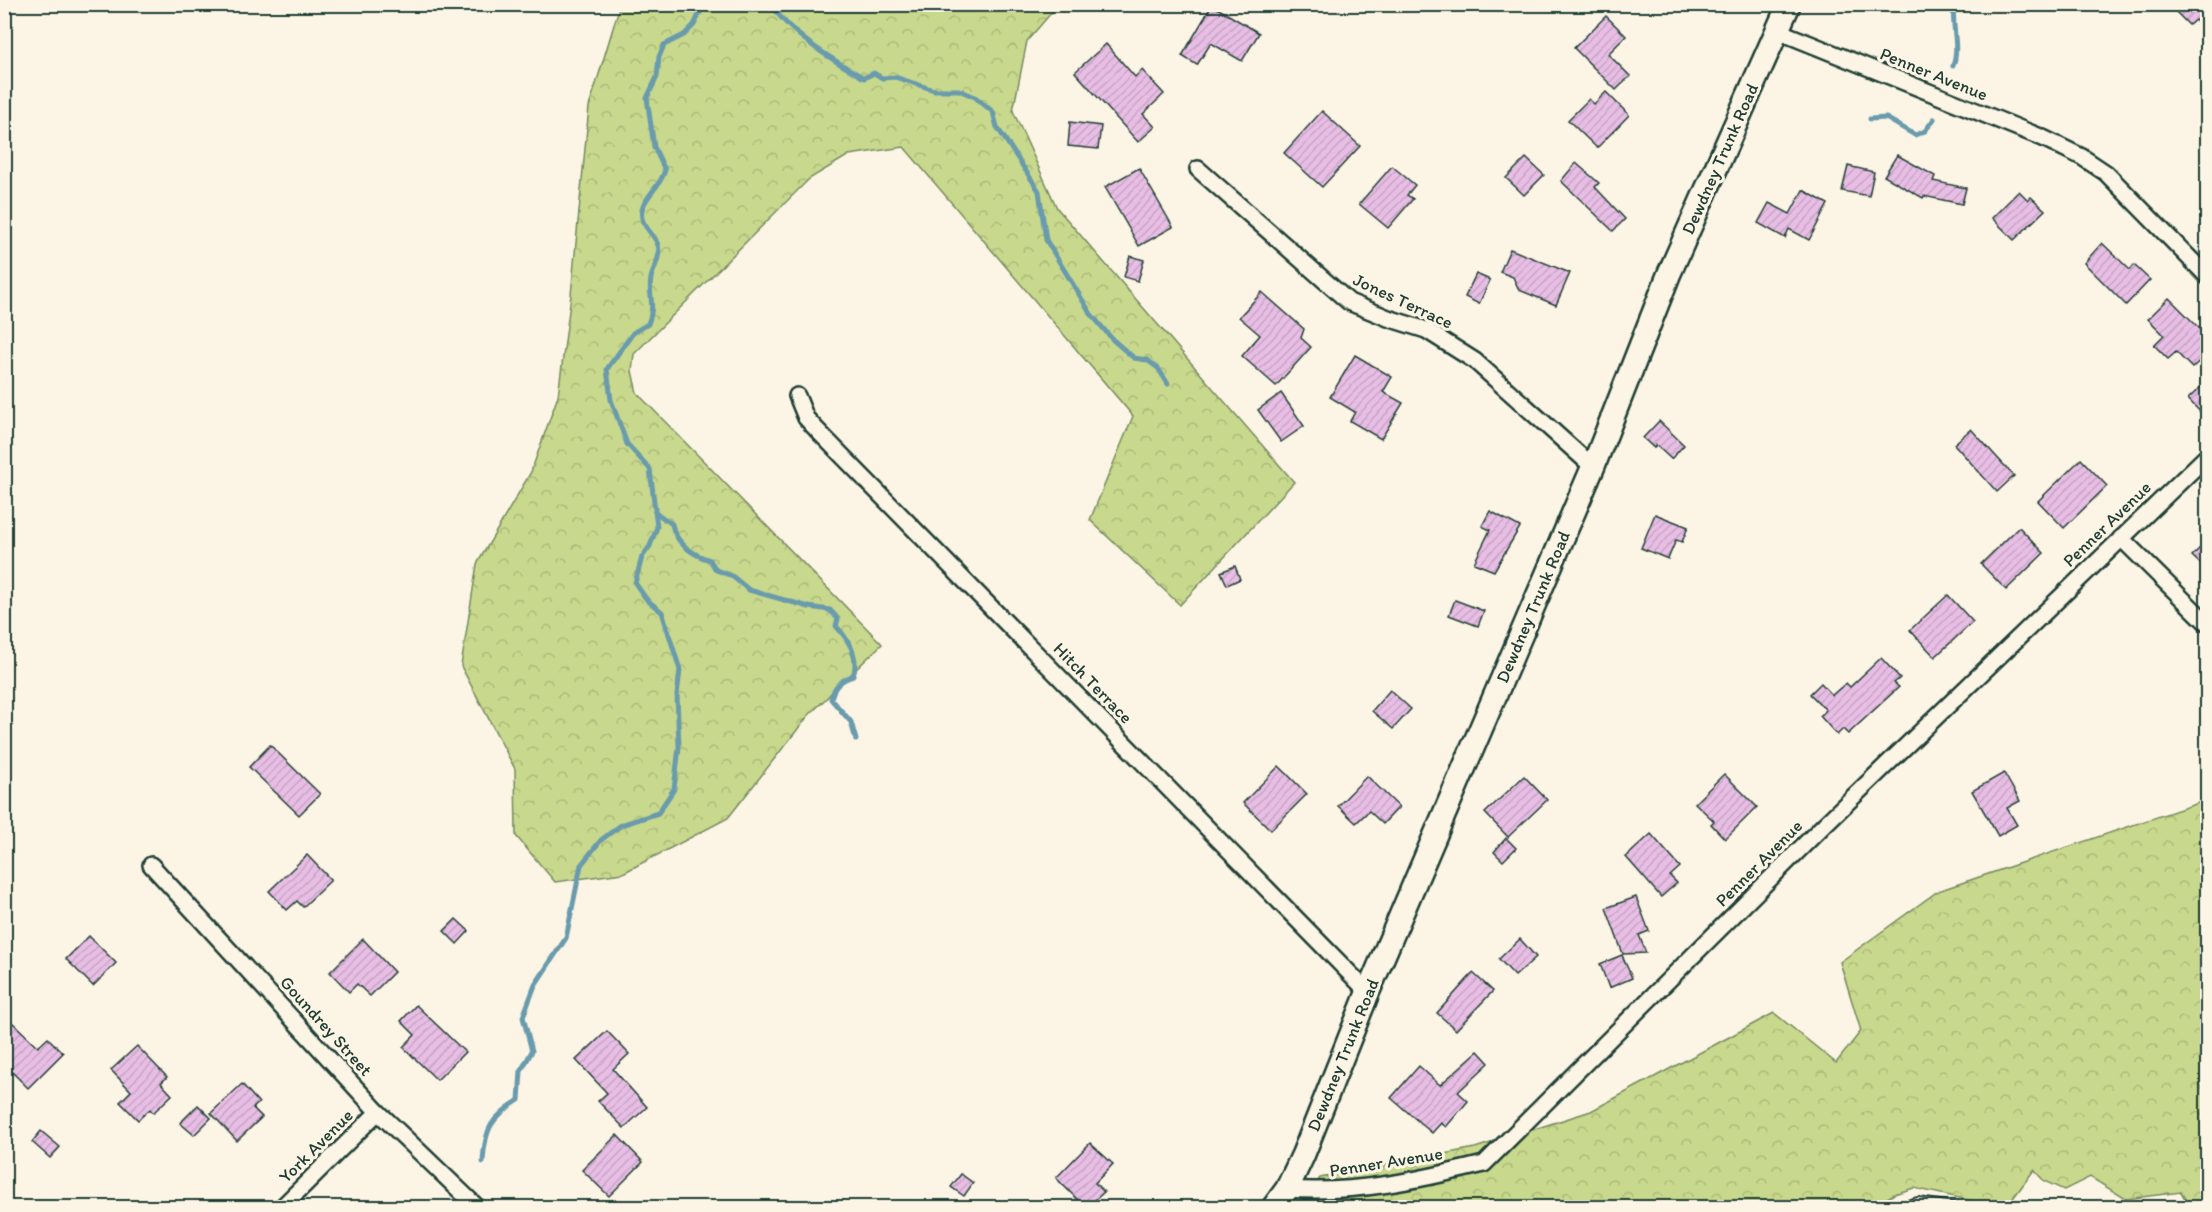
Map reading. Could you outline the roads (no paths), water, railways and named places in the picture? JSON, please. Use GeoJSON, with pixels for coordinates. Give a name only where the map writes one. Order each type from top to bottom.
{"type":"FeatureCollection","features":[{"type":"Feature","properties":{"kind":"main road","name":"Dewdney Trunk Road"},"geometry":{"type":"LineString","coordinates":[[1273,1208],[1287,1189],[1368,992],[1593,467],[1669,274],[1790,4]]}},
{"type":"Feature","properties":{"kind":"street","name":"Penner Avenue"},"geometry":{"type":"LineString","coordinates":[[1778,31],[2043,138],[2082,157],[2106,173],[2208,277]]}},
{"type":"Feature","properties":{"kind":"street","name":"Jones Terrace"},"geometry":{"type":"LineString","coordinates":[[1198,169],[1349,302],[1426,330],[1475,361],[1593,467]]}},
{"type":"Feature","properties":{"kind":"street","name":"Hitch Terrace"},"geometry":{"type":"LineString","coordinates":[[797,396],[806,418],[817,430],[1368,992]]}},
{"type":"Feature","properties":{"kind":"street","name":"Penner Avenue"},"geometry":{"type":"LineString","coordinates":[[1287,1189],[1326,1191],[1408,1182],[1484,1164],[1825,824],[2208,455]]}},
{"type":"Feature","properties":{"kind":"street"},"geometry":{"type":"LineString","coordinates":[[2121,538],[2208,624]]}},
{"type":"Feature","properties":{"kind":"street","name":"Goundrey Street"},"geometry":{"type":"LineString","coordinates":[[151,865],[378,1112],[478,1208]]}},
{"type":"Feature","properties":{"kind":"street","name":"York Avenue"},"geometry":{"type":"LineString","coordinates":[[281,1208],[378,1112]]}},
{"type":"Feature","properties":{"kind":"lane"},"geometry":{"type":"LineString","coordinates":[[1897,1208],[1918,1202],[1962,1208]]}},
{"type":"Feature","properties":{"kind":"waterway"},"geometry":{"type":"LineString","coordinates":[[483,1162],[491,1125],[502,1112],[519,1100],[521,1071],[532,1051],[523,1017],[535,985],[566,938],[581,865],[601,840],[621,825],[658,813],[674,789],[679,747],[677,695],[680,670],[662,612],[647,600],[635,583],[642,557],[650,546],[657,527],[650,469],[627,444],[611,400],[607,369],[633,333],[648,324],[652,305],[651,278],[659,251],[656,240],[643,221],[642,210],[665,170],[654,147],[647,98],[657,77],[659,57],[664,45],[684,35],[694,25],[704,4]]}},
{"type":"Feature","properties":{"kind":"waterway"},"geometry":{"type":"LineString","coordinates":[[771,4],[789,26],[801,36],[826,55],[864,78],[874,73],[882,78],[895,77],[934,90],[959,90],[975,97],[993,112],[997,127],[1039,191],[1046,240],[1091,314],[1113,340],[1134,358],[1147,360],[1158,368],[1168,384]]}},
{"type":"Feature","properties":{"kind":"waterway"},"geometry":{"type":"LineString","coordinates":[[1953,66],[1956,51],[1954,4]]}},
{"type":"Feature","properties":{"kind":"waterway"},"geometry":{"type":"LineString","coordinates":[[1870,119],[1886,118],[1915,135],[1925,131],[1934,119]]}},
{"type":"Feature","properties":{"kind":"waterway"},"geometry":{"type":"LineString","coordinates":[[655,512],[672,524],[677,537],[686,547],[710,560],[716,570],[732,576],[749,590],[809,607],[830,610],[838,619],[836,626],[852,649],[855,669],[853,676],[844,679],[836,687],[831,699],[851,722],[856,740]]}}]}
